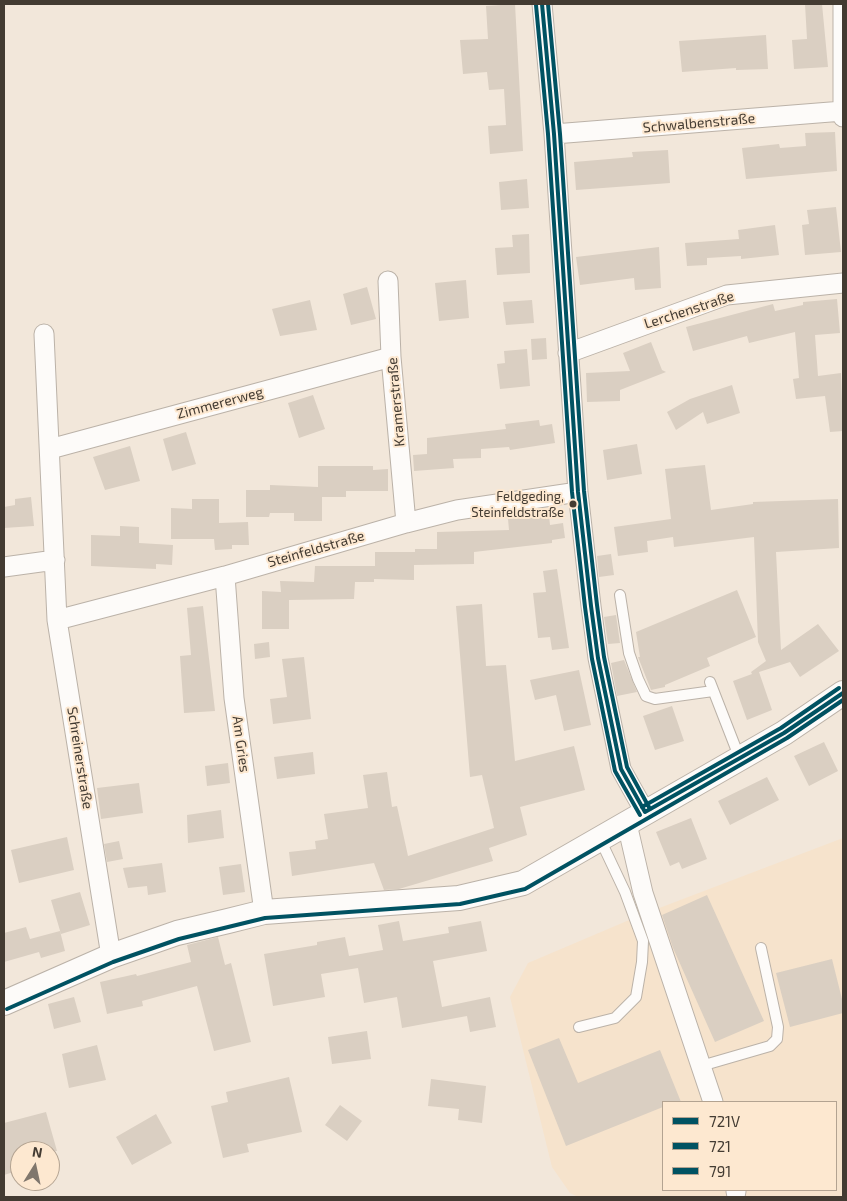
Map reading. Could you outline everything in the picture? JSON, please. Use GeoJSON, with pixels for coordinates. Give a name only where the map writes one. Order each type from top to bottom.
{"type":"FeatureCollection","features":[{"type":"Feature","properties":{"kind":"street"},"geometry":{"type":"LineString","coordinates":[[542,4],[554,134],[578,492],[600,667],[621,769],[636,818],[643,893],[713,1101]]}},
{"type":"Feature","properties":{"kind":"street"},"geometry":{"type":"LineString","coordinates":[[843,4],[843,117]]}},
{"type":"Feature","properties":{"kind":"street","name":"Schwalbenstraße"},"geometry":{"type":"LineString","coordinates":[[554,134],[843,111]]}},
{"type":"Feature","properties":{"kind":"street","name":"Kramerstraße"},"geometry":{"type":"LineString","coordinates":[[388,281],[392,356],[406,523]]}},
{"type":"Feature","properties":{"kind":"street","name":"Lerchenstraße"},"geometry":{"type":"LineString","coordinates":[[568,353],[726,295],[843,283]]}},
{"type":"Feature","properties":{"kind":"street","name":"Schreinerstraße"},"geometry":{"type":"LineString","coordinates":[[44,334],[57,620],[111,956]]}},
{"type":"Feature","properties":{"kind":"street","name":"Zimmererweg"},"geometry":{"type":"LineString","coordinates":[[50,449],[392,356]]}},
{"type":"Feature","properties":{"kind":"street","name":"Steinfeldstraße"},"geometry":{"type":"LineString","coordinates":[[57,620],[225,576],[406,523],[458,510],[578,492]]}},
{"type":"Feature","properties":{"kind":"street"},"geometry":{"type":"LineString","coordinates":[[4,567],[55,560]]}},
{"type":"Feature","properties":{"kind":"street","name":"Am Gries"},"geometry":{"type":"LineString","coordinates":[[225,576],[234,698],[264,912]]}},
{"type":"Feature","properties":{"kind":"street"},"geometry":{"type":"LineString","coordinates":[[4,1003],[111,956],[177,933],[264,912],[459,898],[523,884],[784,733],[843,692]]}},
{"type":"Feature","properties":{"kind":"lane"},"geometry":{"type":"LineString","coordinates":[[620,595],[630,653],[646,696],[655,699],[711,686],[740,759]]}},
{"type":"Feature","properties":{"kind":"lane"},"geometry":{"type":"LineString","coordinates":[[579,1027],[615,1018],[636,996],[642,962],[643,941],[625,892],[600,839]]}},
{"type":"Feature","properties":{"kind":"lane"},"geometry":{"type":"LineString","coordinates":[[701,1066],[770,1046],[777,1039],[778,1027],[761,948]]}},
{"type":"Feature","properties":{"kind":"shaded area"},"geometry":{"type":"Polygon","coordinates":[[[843,838],[843,1197],[578,1197],[570,1193],[552,1167],[510,997],[528,963],[641,915],[843,838]]]}},
{"type":"Feature","properties":{"kind":"building"},"geometry":{"type":"Polygon","coordinates":[[[515,4],[523,151],[490,154],[488,126],[506,125],[504,89],[489,90],[487,72],[463,74],[460,40],[488,39],[486,6],[515,4]]]}},
{"type":"Feature","properties":{"kind":"building"},"geometry":{"type":"Polygon","coordinates":[[[805,4],[822,4],[828,67],[794,69],[792,40],[807,39],[805,4]]]}},
{"type":"Feature","properties":{"kind":"building"},"geometry":{"type":"Polygon","coordinates":[[[766,35],[768,69],[736,70],[736,68],[682,72],[679,41],[766,35]]]}},
{"type":"Feature","properties":{"kind":"building"},"geometry":{"type":"Polygon","coordinates":[[[835,132],[837,171],[746,179],[742,148],[779,144],[780,148],[806,146],[805,133],[835,132]]]}},
{"type":"Feature","properties":{"kind":"building"},"geometry":{"type":"Polygon","coordinates":[[[668,150],[670,183],[576,190],[574,162],[633,157],[632,152],[668,150]]]}},
{"type":"Feature","properties":{"kind":"building"},"geometry":{"type":"Polygon","coordinates":[[[527,179],[529,208],[501,210],[499,182],[527,179]]]}},
{"type":"Feature","properties":{"kind":"building"},"geometry":{"type":"Polygon","coordinates":[[[836,207],[841,252],[805,255],[802,225],[809,224],[807,210],[836,207]]]}},
{"type":"Feature","properties":{"kind":"building"},"geometry":{"type":"Polygon","coordinates":[[[775,225],[779,255],[741,259],[741,256],[707,258],[707,265],[687,266],[685,243],[739,239],[738,230],[775,225]]]}},
{"type":"Feature","properties":{"kind":"building"},"geometry":{"type":"Polygon","coordinates":[[[529,234],[530,273],[497,275],[495,248],[513,247],[512,235],[529,234]]]}},
{"type":"Feature","properties":{"kind":"building"},"geometry":{"type":"Polygon","coordinates":[[[659,247],[661,288],[635,290],[634,278],[580,285],[576,257],[659,247]]]}},
{"type":"Feature","properties":{"kind":"building"},"geometry":{"type":"Polygon","coordinates":[[[466,280],[469,318],[439,321],[435,283],[466,280]]]}},
{"type":"Feature","properties":{"kind":"building"},"geometry":{"type":"Polygon","coordinates":[[[367,287],[376,319],[351,325],[343,294],[367,287]]]}},
{"type":"Feature","properties":{"kind":"building"},"geometry":{"type":"Polygon","coordinates":[[[837,299],[840,333],[815,335],[818,376],[841,373],[843,431],[830,432],[825,396],[796,399],[793,379],[799,378],[795,332],[749,343],[747,336],[693,351],[686,327],[773,304],[775,311],[803,305],[803,302],[837,299]]]}},
{"type":"Feature","properties":{"kind":"building"},"geometry":{"type":"Polygon","coordinates":[[[310,300],[317,330],[280,336],[272,309],[310,300]]]}},
{"type":"Feature","properties":{"kind":"building"},"geometry":{"type":"Polygon","coordinates":[[[532,300],[534,323],[506,325],[503,302],[532,300]]]}},
{"type":"Feature","properties":{"kind":"building"},"geometry":{"type":"Polygon","coordinates":[[[546,338],[547,359],[532,360],[531,339],[546,338]]]}},
{"type":"Feature","properties":{"kind":"building"},"geometry":{"type":"Polygon","coordinates":[[[651,342],[662,370],[666,372],[620,390],[620,401],[587,402],[586,373],[630,371],[623,353],[651,342]]]}},
{"type":"Feature","properties":{"kind":"building"},"geometry":{"type":"Polygon","coordinates":[[[527,349],[530,386],[500,389],[497,364],[505,363],[504,351],[527,349]]]}},
{"type":"Feature","properties":{"kind":"building"},"geometry":{"type":"Polygon","coordinates":[[[732,385],[740,413],[707,424],[703,412],[676,430],[667,412],[690,399],[732,385]]]}},
{"type":"Feature","properties":{"kind":"building"},"geometry":{"type":"Polygon","coordinates":[[[313,395],[325,429],[299,438],[288,403],[313,395]]]}},
{"type":"Feature","properties":{"kind":"building"},"geometry":{"type":"Polygon","coordinates":[[[539,420],[540,426],[552,424],[555,443],[510,450],[509,447],[481,449],[481,458],[453,459],[454,468],[414,471],[413,455],[427,454],[427,438],[506,429],[505,424],[539,420]]]}},
{"type":"Feature","properties":{"kind":"building"},"geometry":{"type":"Polygon","coordinates":[[[186,432],[196,464],[172,471],[163,439],[186,432]]]}},
{"type":"Feature","properties":{"kind":"building"},"geometry":{"type":"Polygon","coordinates":[[[637,444],[642,474],[607,480],[603,450],[637,444]]]}},
{"type":"Feature","properties":{"kind":"building"},"geometry":{"type":"Polygon","coordinates":[[[130,446],[140,481],[105,490],[93,457],[130,446]]]}},
{"type":"Feature","properties":{"kind":"building"},"geometry":{"type":"Polygon","coordinates":[[[705,465],[711,510],[753,504],[753,502],[838,499],[839,548],[776,552],[781,650],[818,624],[839,651],[800,677],[790,662],[759,672],[772,710],[747,720],[733,681],[752,674],[751,672],[766,661],[758,642],[754,537],[674,547],[673,537],[647,541],[648,552],[618,556],[614,527],[671,519],[665,469],[705,465]]]}},
{"type":"Feature","properties":{"kind":"building"},"geometry":{"type":"Polygon","coordinates":[[[318,466],[373,466],[373,470],[388,469],[388,491],[346,491],[346,497],[322,497],[322,521],[294,521],[294,513],[270,513],[269,517],[246,517],[246,490],[270,490],[270,485],[318,487],[318,466]]]}},
{"type":"Feature","properties":{"kind":"building"},"geometry":{"type":"Polygon","coordinates":[[[31,497],[34,526],[4,528],[4,507],[15,505],[15,499],[31,497]]]}},
{"type":"Feature","properties":{"kind":"building"},"geometry":{"type":"Polygon","coordinates":[[[192,499],[219,499],[219,523],[248,522],[249,545],[232,545],[232,549],[215,550],[214,539],[171,539],[171,508],[192,509],[192,499]]]}},
{"type":"Feature","properties":{"kind":"building"},"geometry":{"type":"Polygon","coordinates":[[[549,515],[550,525],[563,523],[565,538],[552,540],[552,543],[474,552],[474,564],[414,565],[414,580],[374,579],[374,582],[355,582],[354,599],[289,600],[289,629],[262,629],[262,591],[281,592],[280,581],[314,582],[315,566],[375,566],[375,552],[415,552],[415,549],[437,549],[437,532],[509,530],[508,519],[549,515]]]}},
{"type":"Feature","properties":{"kind":"building"},"geometry":{"type":"Polygon","coordinates":[[[120,526],[139,527],[139,543],[173,545],[172,565],[156,564],[156,569],[91,566],[91,535],[120,536],[120,526]]]}},
{"type":"Feature","properties":{"kind":"building"},"geometry":{"type":"Polygon","coordinates":[[[611,554],[614,575],[599,577],[597,556],[611,554]]]}},
{"type":"Feature","properties":{"kind":"building"},"geometry":{"type":"Polygon","coordinates":[[[557,569],[569,648],[552,650],[550,637],[538,638],[533,593],[546,592],[543,571],[557,569]]]}},
{"type":"Feature","properties":{"kind":"building"},"geometry":{"type":"Polygon","coordinates":[[[737,590],[756,637],[707,658],[710,666],[665,685],[665,687],[651,690],[638,657],[640,657],[636,632],[737,590]]]}},
{"type":"Feature","properties":{"kind":"building"},"geometry":{"type":"Polygon","coordinates":[[[482,604],[486,666],[506,665],[515,761],[574,746],[585,790],[520,807],[527,835],[489,848],[493,861],[399,889],[384,890],[374,863],[292,876],[289,852],[316,849],[315,841],[328,839],[324,814],[368,808],[363,775],[387,772],[392,807],[397,806],[408,856],[494,828],[482,775],[470,777],[456,606],[482,604]]]}},
{"type":"Feature","properties":{"kind":"building"},"geometry":{"type":"Polygon","coordinates":[[[203,606],[215,711],[184,713],[180,656],[191,655],[187,608],[203,606]]]}},
{"type":"Feature","properties":{"kind":"building"},"geometry":{"type":"Polygon","coordinates":[[[616,615],[620,643],[608,644],[604,617],[616,615]]]}},
{"type":"Feature","properties":{"kind":"building"},"geometry":{"type":"Polygon","coordinates":[[[269,642],[270,657],[255,659],[254,644],[269,642]]]}},
{"type":"Feature","properties":{"kind":"building"},"geometry":{"type":"Polygon","coordinates":[[[304,657],[311,719],[273,724],[270,699],[287,697],[282,659],[304,657]]]}},
{"type":"Feature","properties":{"kind":"building"},"geometry":{"type":"Polygon","coordinates":[[[624,660],[637,692],[617,696],[611,663],[624,660]]]}},
{"type":"Feature","properties":{"kind":"building"},"geometry":{"type":"Polygon","coordinates":[[[579,670],[591,725],[564,731],[556,695],[535,700],[530,680],[579,670]]]}},
{"type":"Feature","properties":{"kind":"building"},"geometry":{"type":"Polygon","coordinates":[[[672,706],[684,741],[655,750],[643,716],[672,706]]]}},
{"type":"Feature","properties":{"kind":"building"},"geometry":{"type":"Polygon","coordinates":[[[824,742],[838,771],[809,786],[794,756],[824,742]]]}},
{"type":"Feature","properties":{"kind":"building"},"geometry":{"type":"Polygon","coordinates":[[[313,752],[315,774],[277,779],[274,757],[313,752]]]}},
{"type":"Feature","properties":{"kind":"building"},"geometry":{"type":"Polygon","coordinates":[[[228,763],[230,783],[207,786],[205,766],[228,763]]]}},
{"type":"Feature","properties":{"kind":"building"},"geometry":{"type":"Polygon","coordinates":[[[767,777],[779,800],[730,825],[718,801],[767,777]]]}},
{"type":"Feature","properties":{"kind":"building"},"geometry":{"type":"Polygon","coordinates":[[[139,783],[143,813],[101,819],[97,788],[139,783]]]}},
{"type":"Feature","properties":{"kind":"building"},"geometry":{"type":"Polygon","coordinates":[[[221,810],[224,838],[188,843],[187,815],[221,810]]]}},
{"type":"Feature","properties":{"kind":"building"},"geometry":{"type":"Polygon","coordinates":[[[691,818],[707,859],[682,869],[679,862],[670,866],[656,832],[691,818]]]}},
{"type":"Feature","properties":{"kind":"building"},"geometry":{"type":"Polygon","coordinates":[[[67,837],[74,870],[19,883],[11,850],[67,837]]]}},
{"type":"Feature","properties":{"kind":"building"},"geometry":{"type":"Polygon","coordinates":[[[119,841],[123,859],[107,862],[104,844],[119,841]]]}},
{"type":"Feature","properties":{"kind":"building"},"geometry":{"type":"Polygon","coordinates":[[[162,863],[166,892],[148,895],[147,886],[128,888],[123,868],[162,863]]]}},
{"type":"Feature","properties":{"kind":"building"},"geometry":{"type":"Polygon","coordinates":[[[241,864],[245,892],[223,895],[219,867],[241,864]]]}},
{"type":"Feature","properties":{"kind":"building"},"geometry":{"type":"Polygon","coordinates":[[[80,892],[90,925],[61,934],[51,900],[80,892]]]}},
{"type":"Feature","properties":{"kind":"building"},"geometry":{"type":"Polygon","coordinates":[[[707,895],[764,1021],[715,1042],[673,948],[662,915],[707,895]]]}},
{"type":"Feature","properties":{"kind":"building"},"geometry":{"type":"Polygon","coordinates":[[[399,921],[403,941],[449,933],[448,927],[481,921],[487,951],[433,961],[442,1007],[490,997],[496,1027],[470,1032],[467,1016],[402,1028],[397,997],[364,1003],[358,968],[321,974],[325,997],[273,1006],[264,954],[317,945],[317,942],[345,937],[349,956],[383,950],[378,925],[399,921]]]}},
{"type":"Feature","properties":{"kind":"building"},"geometry":{"type":"Polygon","coordinates":[[[26,927],[30,939],[60,931],[65,951],[41,958],[39,952],[4,962],[4,933],[26,927]]]}},
{"type":"Feature","properties":{"kind":"building"},"geometry":{"type":"Polygon","coordinates":[[[218,937],[225,965],[231,963],[251,1042],[214,1051],[197,986],[142,1001],[143,1006],[107,1014],[100,982],[136,974],[137,976],[191,962],[187,945],[218,937]]]}},
{"type":"Feature","properties":{"kind":"building"},"geometry":{"type":"Polygon","coordinates":[[[832,959],[843,1003],[843,1013],[790,1027],[776,973],[832,959]]]}},
{"type":"Feature","properties":{"kind":"building"},"geometry":{"type":"Polygon","coordinates":[[[74,997],[81,1022],[54,1029],[48,1004],[74,997]]]}},
{"type":"Feature","properties":{"kind":"building"},"geometry":{"type":"Polygon","coordinates":[[[367,1031],[371,1059],[332,1064],[328,1037],[367,1031]]]}},
{"type":"Feature","properties":{"kind":"building"},"geometry":{"type":"Polygon","coordinates":[[[559,1038],[578,1083],[660,1050],[681,1101],[662,1101],[662,1107],[566,1146],[528,1050],[559,1038]]]}},
{"type":"Feature","properties":{"kind":"building"},"geometry":{"type":"Polygon","coordinates":[[[97,1045],[106,1080],[69,1088],[62,1054],[97,1045]]]}},
{"type":"Feature","properties":{"kind":"building"},"geometry":{"type":"Polygon","coordinates":[[[289,1077],[302,1132],[247,1144],[249,1152],[223,1158],[211,1106],[228,1102],[226,1092],[289,1077]]]}},
{"type":"Feature","properties":{"kind":"building"},"geometry":{"type":"Polygon","coordinates":[[[431,1079],[486,1086],[482,1123],[458,1120],[459,1109],[428,1106],[431,1079]]]}},
{"type":"Feature","properties":{"kind":"building"},"geometry":{"type":"Polygon","coordinates":[[[340,1105],[362,1121],[347,1141],[325,1125],[340,1105]]]}},
{"type":"Feature","properties":{"kind":"building"},"geometry":{"type":"Polygon","coordinates":[[[46,1112],[54,1141],[10,1141],[10,1173],[4,1175],[4,1123],[46,1112]]]}},
{"type":"Feature","properties":{"kind":"building"},"geometry":{"type":"Polygon","coordinates":[[[156,1114],[172,1143],[132,1165],[116,1137],[156,1114]]]}},
{"type":"Feature","properties":{"kind":"transit line","name":"721V"},"geometry":{"type":"LineString","coordinates":[[542,4],[554,134],[578,492],[591,606],[598,658],[621,769],[645,812]]}},
{"type":"Feature","properties":{"kind":"transit line","name":"791"},"geometry":{"type":"LineString","coordinates":[[548,4],[560,134],[584,491],[597,605],[604,657],[627,767],[650,809]]}},
{"type":"Feature","properties":{"kind":"transit line","name":"721"},"geometry":{"type":"LineString","coordinates":[[536,5],[548,134],[572,492],[585,607],[592,659],[615,771],[640,815]]}},
{"type":"Feature","properties":{"kind":"transit line","name":"791"},"geometry":{"type":"LineString","coordinates":[[642,807],[781,728],[839,688]]}},
{"type":"Feature","properties":{"kind":"transit line","name":"721V"},"geometry":{"type":"LineString","coordinates":[[645,812],[784,733],[843,693]]}},
{"type":"Feature","properties":{"kind":"transit line","name":"721"},"geometry":{"type":"LineString","coordinates":[[7,1009],[113,962],[179,939],[265,918],[460,904],[525,889],[787,738],[843,700]]}},
{"type":"Feature","properties":{"kind":"place","name":"Feldgeding, Steinfeldstraße"},"geometry":{"type":"Point","coordinates":[573,504]}}]}
